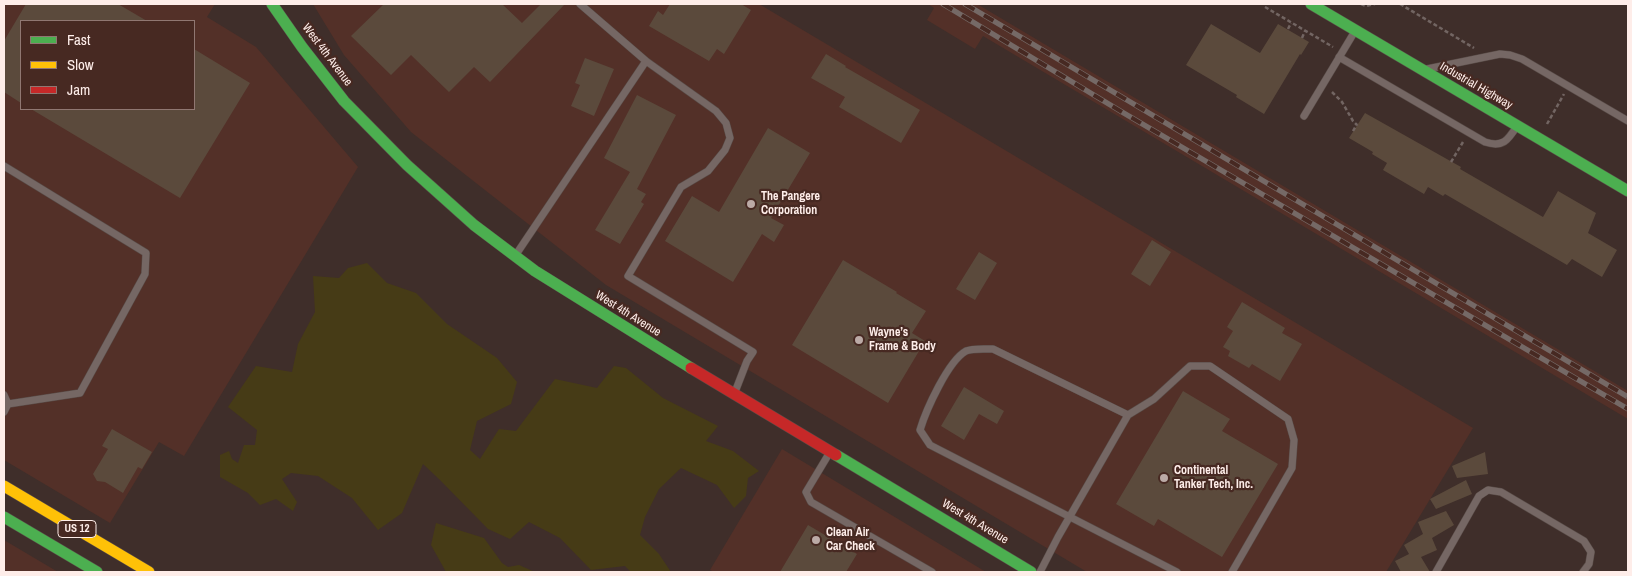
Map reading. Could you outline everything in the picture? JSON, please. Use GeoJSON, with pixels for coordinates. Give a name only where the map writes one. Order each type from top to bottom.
{"type":"FeatureCollection","features":[{"type":"Feature","properties":{"kind":"main road","name":"West 4th Avenue"},"geometry":{"type":"LineString","coordinates":[[272,4],[302,47],[344,101],[407,165],[474,225],[515,256],[634,334],[1031,572]]}},
{"type":"Feature","properties":{"kind":"main road","name":"Industrial Highway"},"geometry":{"type":"LineString","coordinates":[[1311,4],[1628,192]]}},
{"type":"Feature","properties":{"kind":"main road","name":"US 12"},"geometry":{"type":"LineString","coordinates":[[4,486],[129,564],[149,572]]}},
{"type":"Feature","properties":{"kind":"main road","name":"US 12"},"geometry":{"type":"LineString","coordinates":[[4,517],[97,572]]}},
{"type":"Feature","properties":{"kind":"lane"},"geometry":{"type":"LineString","coordinates":[[580,4],[646,61],[716,111],[726,123],[730,138],[725,150],[708,171],[681,187],[628,276],[753,352],[734,394]]}},
{"type":"Feature","properties":{"kind":"lane"},"geometry":{"type":"LineString","coordinates":[[1304,116],[1356,30]]}},
{"type":"Feature","properties":{"kind":"lane"},"geometry":{"type":"LineString","coordinates":[[1422,70],[1488,56],[1505,54],[1516,56],[1628,121]]}},
{"type":"Feature","properties":{"kind":"lane"},"geometry":{"type":"LineString","coordinates":[[1341,55],[1484,142],[1500,144],[1508,140],[1517,126]]}},
{"type":"Feature","properties":{"kind":"lane"},"geometry":{"type":"LineString","coordinates":[[515,256],[646,61]]}},
{"type":"Feature","properties":{"kind":"lane"},"geometry":{"type":"LineString","coordinates":[[4,166],[146,252],[145,274],[80,393],[8,404]]}},
{"type":"Feature","properties":{"kind":"lane"},"geometry":{"type":"LineString","coordinates":[[1128,415],[992,349],[968,350],[955,359],[925,413],[920,430],[930,445],[1177,572]]}},
{"type":"Feature","properties":{"kind":"lane"},"geometry":{"type":"LineString","coordinates":[[1040,572],[1069,517],[1128,415],[1154,399],[1190,366],[1210,366],[1288,419],[1294,440],[1292,468],[1232,572]]}},
{"type":"Feature","properties":{"kind":"lane"},"geometry":{"type":"LineString","coordinates":[[4,395],[8,404]]}},
{"type":"Feature","properties":{"kind":"lane"},"geometry":{"type":"LineString","coordinates":[[4,412],[8,404]]}},
{"type":"Feature","properties":{"kind":"lane"},"geometry":{"type":"LineString","coordinates":[[830,452],[806,492],[811,502],[932,572]]}},
{"type":"Feature","properties":{"kind":"lane"},"geometry":{"type":"LineString","coordinates":[[1436,572],[1479,496],[1488,490],[1501,492],[1584,541],[1591,552],[1589,564],[1584,572]]}},
{"type":"Feature","properties":{"kind":"path"},"geometry":{"type":"LineString","coordinates":[[1361,4],[1366,6],[1376,4]]}},
{"type":"Feature","properties":{"kind":"path"},"geometry":{"type":"LineString","coordinates":[[1400,4],[1488,56]]}},
{"type":"Feature","properties":{"kind":"path"},"geometry":{"type":"LineString","coordinates":[[1265,7],[1341,55]]}},
{"type":"Feature","properties":{"kind":"path"},"geometry":{"type":"LineString","coordinates":[[1288,29],[1291,23]]}},
{"type":"Feature","properties":{"kind":"path"},"geometry":{"type":"LineString","coordinates":[[1302,38],[1305,31]]}},
{"type":"Feature","properties":{"kind":"path"},"geometry":{"type":"LineString","coordinates":[[1323,85],[1340,99],[1357,125],[1353,131]]}},
{"type":"Feature","properties":{"kind":"path"},"geometry":{"type":"LineString","coordinates":[[1539,139],[1569,87]]}},
{"type":"Feature","properties":{"kind":"path"},"geometry":{"type":"LineString","coordinates":[[1451,162],[1469,132]]}},
{"type":"Feature","properties":{"kind":"shaded area"},"geometry":{"type":"Polygon","coordinates":[[[4,4],[215,4],[207,17],[256,47],[358,167],[184,456],[159,442],[110,523],[4,460],[4,4]]]}},
{"type":"Feature","properties":{"kind":"shaded area"},"geometry":{"type":"Polygon","coordinates":[[[313,4],[759,4],[1473,428],[1386,572],[1087,572],[606,285],[411,132],[344,55],[313,4]]]}},
{"type":"Feature","properties":{"kind":"shaded area"},"geometry":{"type":"Polygon","coordinates":[[[928,4],[977,4],[1628,391],[1628,419],[983,36],[975,49],[927,20],[934,8],[928,4]]]}},
{"type":"Feature","properties":{"kind":"shaded area"},"geometry":{"type":"Polygon","coordinates":[[[367,263],[387,283],[416,293],[447,324],[497,358],[517,382],[511,404],[477,421],[470,450],[480,459],[499,429],[516,431],[555,379],[597,388],[614,366],[626,368],[663,398],[718,426],[706,441],[733,451],[759,471],[748,478],[746,496],[734,508],[717,485],[681,468],[659,489],[645,517],[640,535],[659,554],[671,572],[631,572],[625,566],[591,570],[560,538],[529,522],[510,539],[488,529],[423,464],[402,513],[378,530],[352,498],[318,476],[291,473],[282,479],[297,502],[293,511],[276,499],[260,505],[248,493],[220,477],[220,455],[229,451],[232,459],[238,463],[244,445],[255,445],[257,430],[228,407],[256,366],[292,372],[298,344],[315,312],[313,276],[339,278],[348,268],[367,263]]]}},
{"type":"Feature","properties":{"kind":"shaded area"},"geometry":{"type":"Polygon","coordinates":[[[782,449],[986,572],[714,572],[710,570],[782,449]]]}},
{"type":"Feature","properties":{"kind":"shaded area"},"geometry":{"type":"Polygon","coordinates":[[[436,523],[484,538],[502,563],[508,567],[519,565],[535,572],[446,572],[431,545],[436,523]]]}},
{"type":"Feature","properties":{"kind":"shaded area"},"geometry":{"type":"Polygon","coordinates":[[[4,540],[58,572],[4,572],[4,540]]]}},
{"type":"Feature","properties":{"kind":"building"},"geometry":{"type":"Polygon","coordinates":[[[26,4],[118,4],[145,20],[20,20],[20,102],[4,92],[4,41],[26,4]]]}},
{"type":"Feature","properties":{"kind":"building"},"geometry":{"type":"Polygon","coordinates":[[[384,4],[502,4],[522,23],[541,4],[565,4],[490,82],[474,67],[449,92],[411,55],[391,75],[351,36],[384,4]]]}},
{"type":"Feature","properties":{"kind":"building"},"geometry":{"type":"Polygon","coordinates":[[[670,4],[741,4],[751,10],[724,54],[717,49],[709,61],[649,26],[658,11],[663,15],[670,4]]]}},
{"type":"Feature","properties":{"kind":"building"},"geometry":{"type":"Polygon","coordinates":[[[1211,24],[1260,53],[1278,24],[1309,42],[1264,114],[1236,97],[1237,95],[1186,65],[1211,24]]]}},
{"type":"Feature","properties":{"kind":"building"},"geometry":{"type":"Polygon","coordinates":[[[195,50],[250,83],[180,198],[33,110],[195,110],[195,50]]]}},
{"type":"Feature","properties":{"kind":"building"},"geometry":{"type":"Polygon","coordinates":[[[826,54],[920,110],[901,143],[839,107],[845,97],[811,78],[826,54]]]}},
{"type":"Feature","properties":{"kind":"building"},"geometry":{"type":"Polygon","coordinates":[[[585,58],[614,69],[594,116],[571,106],[580,85],[575,83],[585,58]]]}},
{"type":"Feature","properties":{"kind":"building"},"geometry":{"type":"Polygon","coordinates":[[[637,95],[676,115],[637,189],[646,194],[641,202],[644,204],[620,244],[595,230],[630,172],[604,158],[637,95]]]}},
{"type":"Feature","properties":{"kind":"building"},"geometry":{"type":"Polygon","coordinates":[[[1365,113],[1461,167],[1460,169],[1543,217],[1558,191],[1596,213],[1588,233],[1617,250],[1602,277],[1572,259],[1567,265],[1445,194],[1443,196],[1428,187],[1424,194],[1383,170],[1387,163],[1349,138],[1365,113]]]}},
{"type":"Feature","properties":{"kind":"building","name":"The Pangere Corporation"},"geometry":{"type":"Polygon","coordinates":[[[768,128],[810,153],[771,218],[784,225],[774,242],[762,234],[733,282],[665,241],[692,196],[719,212],[768,128]]]}},
{"type":"Feature","properties":{"kind":"building"},"geometry":{"type":"Polygon","coordinates":[[[1152,240],[1171,252],[1150,286],[1131,274],[1152,240]]]}},
{"type":"Feature","properties":{"kind":"building"},"geometry":{"type":"Polygon","coordinates":[[[979,252],[997,263],[975,300],[956,289],[979,252]]]}},
{"type":"Feature","properties":{"kind":"building"},"geometry":{"type":"Polygon","coordinates":[[[843,260],[926,311],[912,333],[925,341],[888,403],[792,345],[843,260]]]}},
{"type":"Feature","properties":{"kind":"building"},"geometry":{"type":"Polygon","coordinates":[[[1242,302],[1285,328],[1282,333],[1302,344],[1280,381],[1252,364],[1249,368],[1228,356],[1230,351],[1223,347],[1233,331],[1227,327],[1242,302]]]}},
{"type":"Feature","properties":{"kind":"building"},"geometry":{"type":"Polygon","coordinates":[[[964,387],[1004,411],[997,424],[979,414],[964,440],[941,426],[964,387]]]}},
{"type":"Feature","properties":{"kind":"building","name":"Continental Tanker Tech, Inc."},"geometry":{"type":"Polygon","coordinates":[[[1183,391],[1230,419],[1222,431],[1278,464],[1222,557],[1158,519],[1154,526],[1116,504],[1183,391]]]}},
{"type":"Feature","properties":{"kind":"building"},"geometry":{"type":"Polygon","coordinates":[[[112,429],[152,452],[142,469],[138,467],[123,493],[105,482],[97,481],[93,474],[108,449],[102,446],[112,429]]]}},
{"type":"Feature","properties":{"kind":"building"},"geometry":{"type":"Polygon","coordinates":[[[1485,452],[1488,474],[1457,478],[1452,466],[1485,452]]]}},
{"type":"Feature","properties":{"kind":"building"},"geometry":{"type":"Polygon","coordinates":[[[1466,480],[1472,494],[1436,509],[1430,499],[1466,480]]]}},
{"type":"Feature","properties":{"kind":"building"},"geometry":{"type":"Polygon","coordinates":[[[1446,511],[1454,525],[1432,538],[1437,550],[1421,557],[1430,572],[1401,572],[1395,561],[1409,554],[1404,545],[1423,534],[1418,522],[1446,511]]]}},
{"type":"Feature","properties":{"kind":"building","name":"Clean Air Car Check"},"geometry":{"type":"Polygon","coordinates":[[[808,525],[857,554],[846,572],[780,572],[808,525]]]}},
{"type":"Feature","properties":{"kind":"railway"},"geometry":{"type":"LineString","coordinates":[[943,4],[1122,112],[1628,409]]}},
{"type":"Feature","properties":{"kind":"railway"},"geometry":{"type":"LineString","coordinates":[[965,4],[1628,397]]}},
{"type":"Feature","properties":{"kind":"traffic: fast"},"geometry":{"type":"LineString","coordinates":[[272,4],[302,47],[344,101],[407,165],[474,225],[535,271],[691,368]]}},
{"type":"Feature","properties":{"kind":"traffic: fast"},"geometry":{"type":"LineString","coordinates":[[1311,4],[1628,191]]}},
{"type":"Feature","properties":{"kind":"traffic: fast"},"geometry":{"type":"LineString","coordinates":[[836,455],[1031,572]]}},
{"type":"Feature","properties":{"kind":"traffic: fast"},"geometry":{"type":"LineString","coordinates":[[4,517],[97,572]]}},
{"type":"Feature","properties":{"kind":"traffic: slow"},"geometry":{"type":"LineString","coordinates":[[4,486],[149,572]]}},
{"type":"Feature","properties":{"kind":"traffic: jam"},"geometry":{"type":"LineString","coordinates":[[691,368],[836,455]]}},
{"type":"Feature","properties":{"kind":"place","name":"The Pangere Corporation"},"geometry":{"type":"Point","coordinates":[751,204]}},
{"type":"Feature","properties":{"kind":"place","name":"Wayne’s Frame & Body"},"geometry":{"type":"Point","coordinates":[859,340]}},
{"type":"Feature","properties":{"kind":"place","name":"Continental Tanker Tech, Inc."},"geometry":{"type":"Point","coordinates":[1164,478]}},
{"type":"Feature","properties":{"kind":"place","name":"Clean Air Car Check"},"geometry":{"type":"Point","coordinates":[816,540]}}]}
